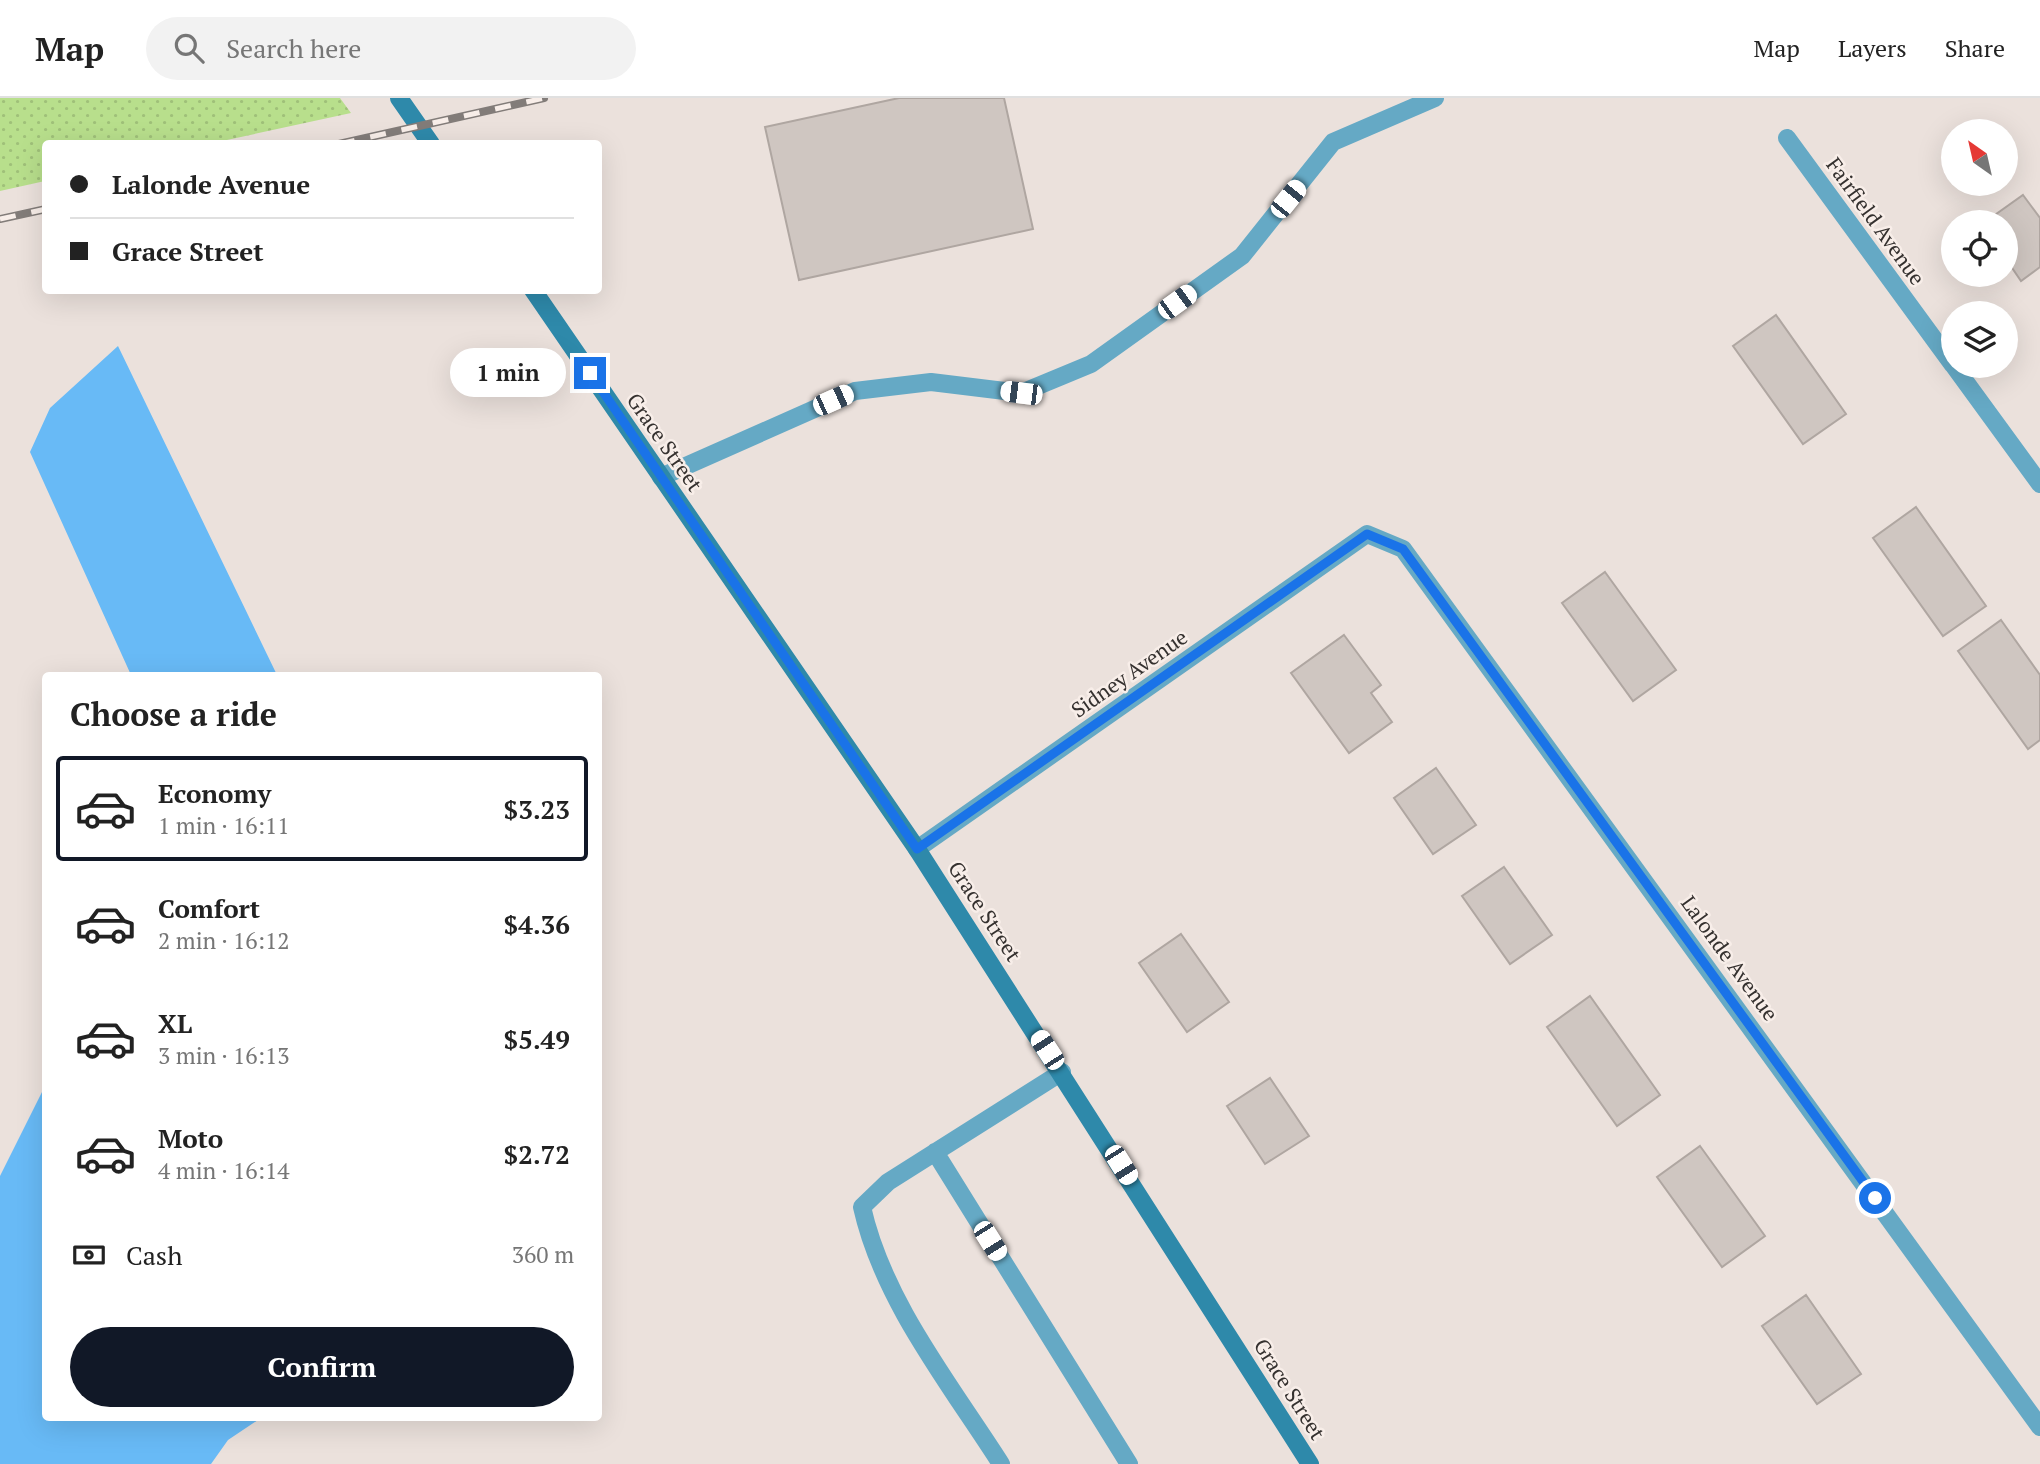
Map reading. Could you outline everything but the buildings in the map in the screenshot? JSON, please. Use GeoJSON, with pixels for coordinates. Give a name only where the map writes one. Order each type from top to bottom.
{"type":"FeatureCollection","features":[{"type":"Feature","properties":{"kind":"street"},"geometry":{"type":"LineString","coordinates":[[399,98],[428,140]]}},
{"type":"Feature","properties":{"kind":"street"},"geometry":{"type":"LineString","coordinates":[[661,477],[855,391],[931,382],[1021,393],[1091,364],[1242,256],[1333,142],[1435,98]]}},
{"type":"Feature","properties":{"kind":"street","name":"Fairfield Avenue"},"geometry":{"type":"LineString","coordinates":[[1787,138],[1941,349]]}},
{"type":"Feature","properties":{"kind":"street","name":"Grace Street"},"geometry":{"type":"LineString","coordinates":[[536,294],[917,849],[1062,1072],[1310,1464]]}},
{"type":"Feature","properties":{"kind":"street","name":"Fairfield Avenue"},"geometry":{"type":"LineString","coordinates":[[1963,378],[2040,484]]}},
{"type":"Feature","properties":{"kind":"street","name":"Sidney Avenue"},"geometry":{"type":"LineString","coordinates":[[917,849],[1367,534]]}},
{"type":"Feature","properties":{"kind":"street","name":"Lalonde Avenue"},"geometry":{"type":"LineString","coordinates":[[1367,534],[1403,549],[2040,1427]]}},
{"type":"Feature","properties":{"kind":"street"},"geometry":{"type":"LineString","coordinates":[[1000,1464],[896,1294],[870,1246],[862,1207],[888,1182],[1062,1072]]}},
{"type":"Feature","properties":{"kind":"street"},"geometry":{"type":"LineString","coordinates":[[935,1152],[1129,1464]]}},
{"type":"Feature","properties":{"kind":"green space"},"geometry":{"type":"Polygon","coordinates":[[[0,98],[340,98],[351,113],[227,140],[42,140],[42,182],[0,191],[0,98]]]}},
{"type":"Feature","properties":{"kind":"water"},"geometry":{"type":"Polygon","coordinates":[[[118,346],[276,672],[130,672],[30,452],[50,408],[118,346]]]}},
{"type":"Feature","properties":{"kind":"water"},"geometry":{"type":"Polygon","coordinates":[[[42,1092],[42,1421],[256,1421],[228,1440],[211,1464],[0,1464],[0,1176],[42,1092]]]}},
{"type":"Feature","properties":{"kind":"railway"},"geometry":{"type":"LineString","coordinates":[[357,140],[544,98]]}},
{"type":"Feature","properties":{"kind":"railway"},"geometry":{"type":"LineString","coordinates":[[0,219],[42,210]]}},
{"type":"Feature","properties":{"kind":"route"},"geometry":{"type":"LineString","coordinates":[[590,373],[917,849],[1367,534],[1403,549],[1875,1198]]}}]}
